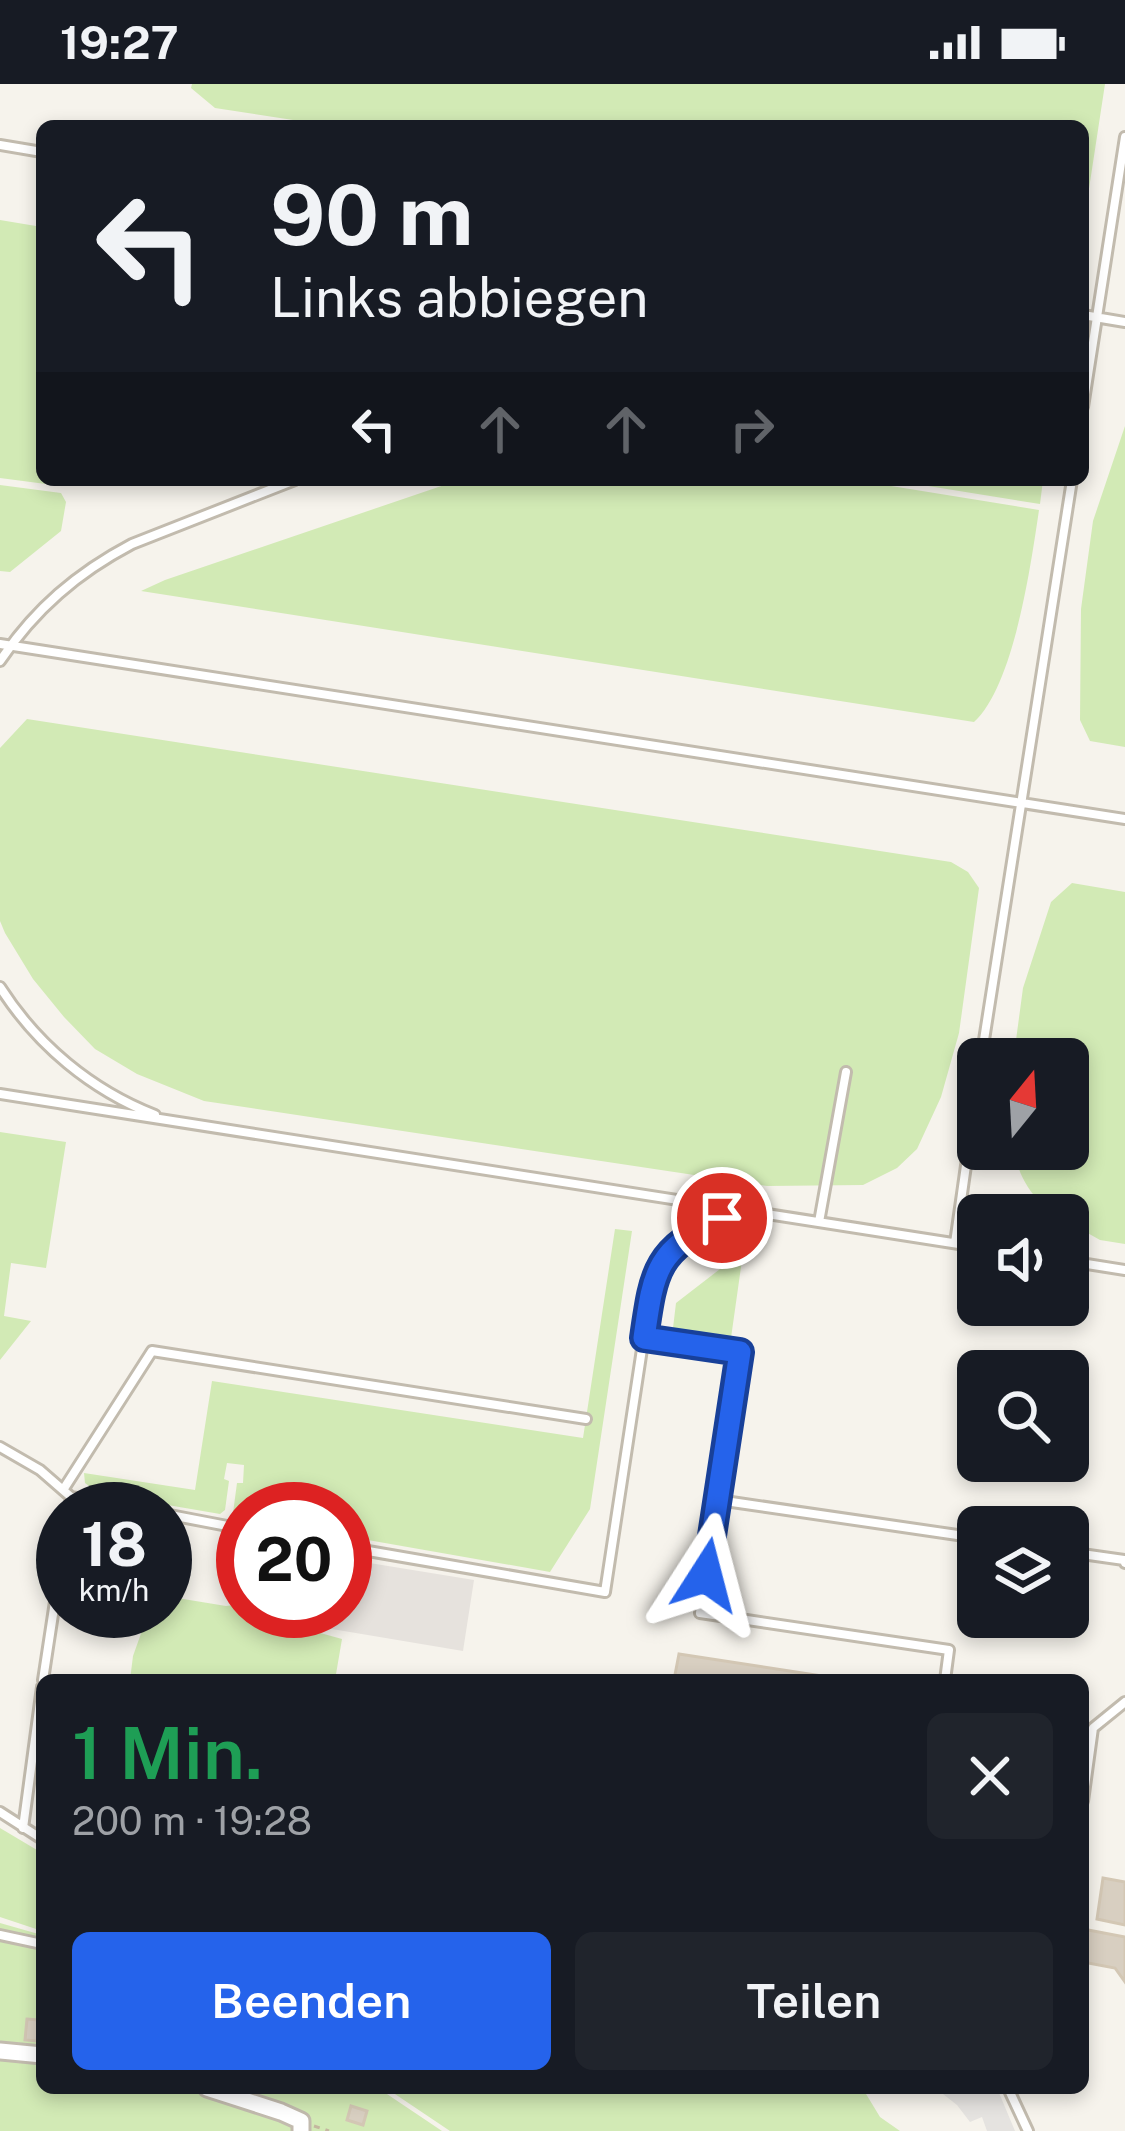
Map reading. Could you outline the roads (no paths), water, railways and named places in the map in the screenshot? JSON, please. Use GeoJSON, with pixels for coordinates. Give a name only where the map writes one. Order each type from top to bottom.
{"type":"FeatureCollection","features":[{"type":"Feature","properties":{"kind":"street"},"geometry":{"type":"LineString","coordinates":[[0,2051],[36,2054]]}},
{"type":"Feature","properties":{"kind":"street"},"geometry":{"type":"LineString","coordinates":[[226,2094],[301,2121],[301,2131]]}},
{"type":"Feature","properties":{"kind":"lane"},"geometry":{"type":"LineString","coordinates":[[1089,369],[1125,137]]}},
{"type":"Feature","properties":{"kind":"lane"},"geometry":{"type":"LineString","coordinates":[[0,146],[36,151]]}},
{"type":"Feature","properties":{"kind":"lane"},"geometry":{"type":"LineString","coordinates":[[1089,318],[1125,323]]}},
{"type":"Feature","properties":{"kind":"lane"},"geometry":{"type":"LineString","coordinates":[[0,661],[5,644],[49,600],[108,557],[281,486]]}},
{"type":"Feature","properties":{"kind":"lane"},"geometry":{"type":"LineString","coordinates":[[984,1038],[1071,486]]}},
{"type":"Feature","properties":{"kind":"lane"},"geometry":{"type":"LineString","coordinates":[[5,644],[1125,819]]}},
{"type":"Feature","properties":{"kind":"lane"},"geometry":{"type":"LineString","coordinates":[[0,987],[34,1033],[78,1071],[117,1098],[180,1122]]}},
{"type":"Feature","properties":{"kind":"lane"},"geometry":{"type":"LineString","coordinates":[[819,1222],[846,1072]]}},
{"type":"Feature","properties":{"kind":"lane"},"geometry":{"type":"LineString","coordinates":[[0,1094],[955,1244],[965,1170]]}},
{"type":"Feature","properties":{"kind":"lane"},"geometry":{"type":"LineString","coordinates":[[372,1552],[605,1592],[656,1270],[668,1253],[702,1228],[722,1218],[761,1213]]}},
{"type":"Feature","properties":{"kind":"lane"},"geometry":{"type":"LineString","coordinates":[[1089,1264],[1125,1270]]}},
{"type":"Feature","properties":{"kind":"lane"},"geometry":{"type":"LineString","coordinates":[[644,1338],[740,1352],[700,1612],[949,1650],[946,1674]]}},
{"type":"Feature","properties":{"kind":"lane"},"geometry":{"type":"LineString","coordinates":[[74,1482],[152,1352],[586,1419]]}},
{"type":"Feature","properties":{"kind":"lane"},"geometry":{"type":"LineString","coordinates":[[0,1447],[54,1482]]}},
{"type":"Feature","properties":{"kind":"lane"},"geometry":{"type":"LineString","coordinates":[[718,1500],[957,1535]]}},
{"type":"Feature","properties":{"kind":"lane"},"geometry":{"type":"LineString","coordinates":[[1089,1555],[1124,1560],[1125,1564]]}},
{"type":"Feature","properties":{"kind":"lane"},"geometry":{"type":"LineString","coordinates":[[44,1674],[50,1638]]}},
{"type":"Feature","properties":{"kind":"lane"},"geometry":{"type":"LineString","coordinates":[[1089,1757],[1093,1728],[1125,1702]]}},
{"type":"Feature","properties":{"kind":"lane"},"geometry":{"type":"LineString","coordinates":[[23,1828],[36,1734]]}},
{"type":"Feature","properties":{"kind":"lane"},"geometry":{"type":"LineString","coordinates":[[0,1812],[36,1836]]}},
{"type":"Feature","properties":{"kind":"lane"},"geometry":{"type":"LineString","coordinates":[[0,1936],[36,1943]]}},
{"type":"Feature","properties":{"kind":"lane"},"geometry":{"type":"LineString","coordinates":[[1011,2094],[1028,2131]]}}]}
